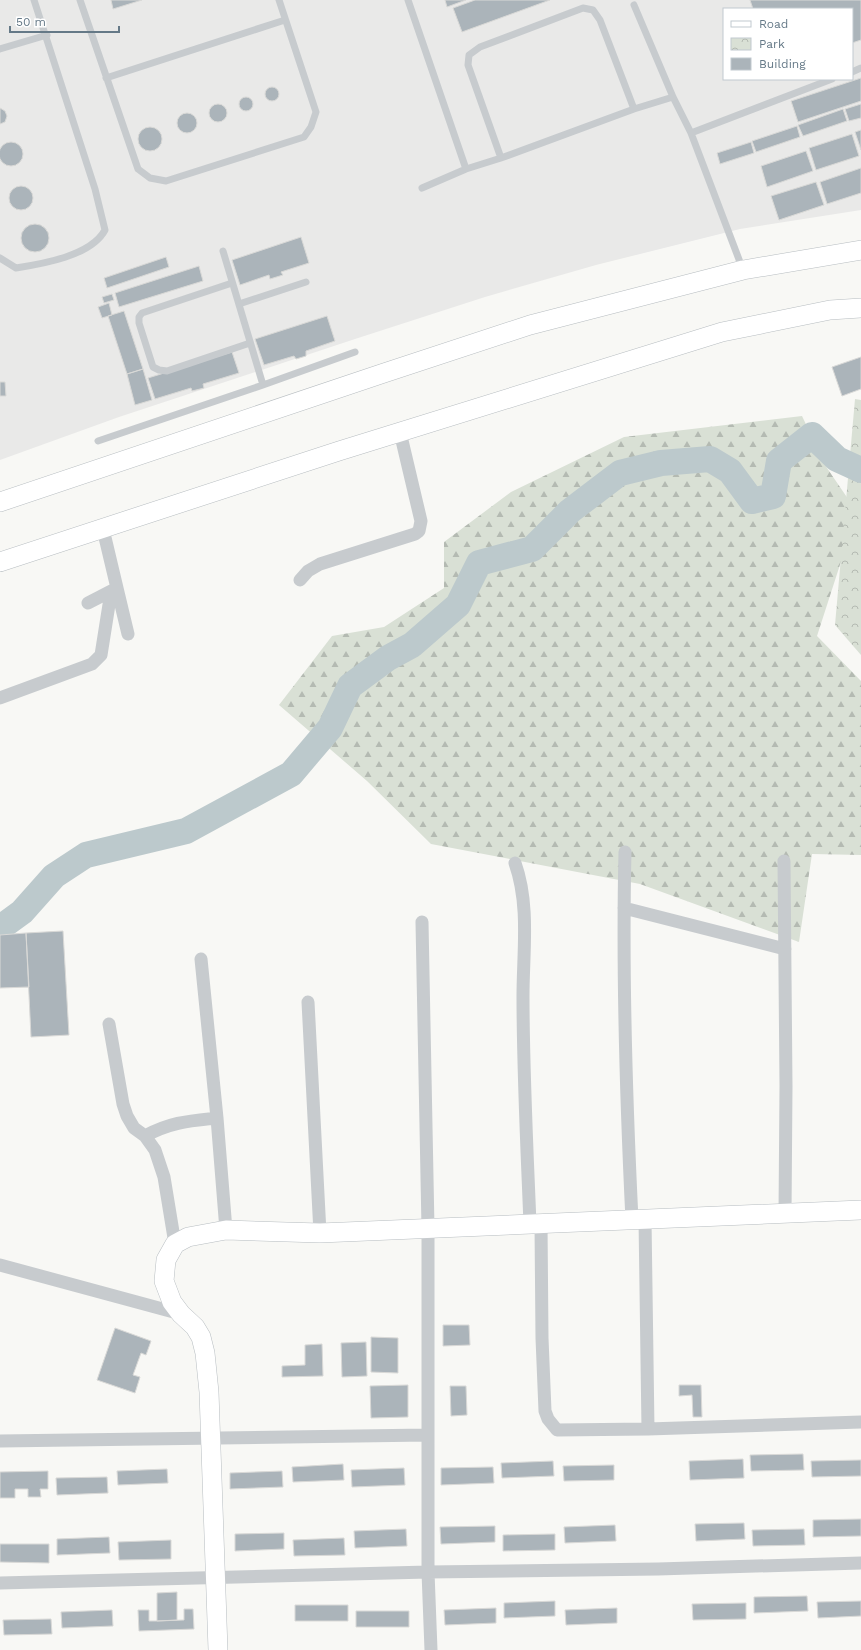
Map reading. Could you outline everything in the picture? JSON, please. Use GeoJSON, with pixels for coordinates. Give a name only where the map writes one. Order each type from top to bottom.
{"type":"FeatureCollection","features":[{"type":"Feature","properties":{"kind":"main road"},"geometry":{"type":"LineString","coordinates":[[0,502],[530,325],[743,270],[861,250]]}},
{"type":"Feature","properties":{"kind":"main road"},"geometry":{"type":"LineString","coordinates":[[0,562],[400,432],[722,332],[830,310],[861,308]]}},
{"type":"Feature","properties":{"kind":"main road"},"geometry":{"type":"LineString","coordinates":[[218,1650],[214,1579],[208,1392],[205,1353],[201,1337],[196,1327],[181,1314],[172,1302],[164,1280],[166,1260],[175,1244],[188,1237],[226,1230],[320,1233],[861,1210]]}},
{"type":"Feature","properties":{"kind":"street"},"geometry":{"type":"LineString","coordinates":[[300,580],[308,571],[320,564],[415,534],[419,531],[421,521],[400,432]]}},
{"type":"Feature","properties":{"kind":"street"},"geometry":{"type":"LineString","coordinates":[[103,529],[114,590],[128,634]]}},
{"type":"Feature","properties":{"kind":"street"},"geometry":{"type":"LineString","coordinates":[[88,603],[114,590]]}},
{"type":"Feature","properties":{"kind":"street"},"geometry":{"type":"LineString","coordinates":[[0,698],[92,664],[101,655],[114,590]]}},
{"type":"Feature","properties":{"kind":"street"},"geometry":{"type":"LineString","coordinates":[[625,852],[624,908],[626,1086],[638,1220],[648,1429]]}},
{"type":"Feature","properties":{"kind":"street"},"geometry":{"type":"LineString","coordinates":[[784,860],[786,1079],[785,1214]]}},
{"type":"Feature","properties":{"kind":"street"},"geometry":{"type":"LineString","coordinates":[[514,863],[521,880],[524,932],[523,995],[545,1411],[548,1419],[557,1430],[648,1429],[861,1422]]}},
{"type":"Feature","properties":{"kind":"street"},"geometry":{"type":"LineString","coordinates":[[624,908],[785,949]]}},
{"type":"Feature","properties":{"kind":"street"},"geometry":{"type":"LineString","coordinates":[[422,922],[428,1228],[427,1435],[428,1572],[431,1650]]}},
{"type":"Feature","properties":{"kind":"street"},"geometry":{"type":"LineString","coordinates":[[201,959],[217,1118],[226,1230]]}},
{"type":"Feature","properties":{"kind":"street"},"geometry":{"type":"LineString","coordinates":[[308,1002],[320,1233]]}},
{"type":"Feature","properties":{"kind":"street"},"geometry":{"type":"LineString","coordinates":[[108,1024],[123,1104],[127,1116],[134,1128],[146,1136],[155,1150],[164,1178],[175,1244]]}},
{"type":"Feature","properties":{"kind":"street"},"geometry":{"type":"LineString","coordinates":[[146,1136],[160,1128],[177,1123],[217,1118]]}},
{"type":"Feature","properties":{"kind":"street"},"geometry":{"type":"LineString","coordinates":[[0,1265],[181,1314]]}},
{"type":"Feature","properties":{"kind":"street"},"geometry":{"type":"LineString","coordinates":[[0,1441],[427,1435]]}},
{"type":"Feature","properties":{"kind":"street"},"geometry":{"type":"LineString","coordinates":[[0,1584],[428,1572],[658,1569],[861,1563]]}},
{"type":"Feature","properties":{"kind":"lane"},"geometry":{"type":"LineString","coordinates":[[0,258],[16,268],[51,262],[78,252],[101,238],[106,230],[95,189],[47,35],[34,0]]}},
{"type":"Feature","properties":{"kind":"lane"},"geometry":{"type":"LineString","coordinates":[[80,0],[138,169],[150,178],[166,182],[304,137],[311,127],[316,112],[279,0]]}},
{"type":"Feature","properties":{"kind":"lane"},"geometry":{"type":"LineString","coordinates":[[408,0],[466,169]]}},
{"type":"Feature","properties":{"kind":"lane"},"geometry":{"type":"LineString","coordinates":[[634,4],[673,97],[691,133],[743,270]]}},
{"type":"Feature","properties":{"kind":"lane"},"geometry":{"type":"LineString","coordinates":[[501,158],[468,65],[469,55],[480,47],[583,8],[593,10],[600,20],[634,109]]}},
{"type":"Feature","properties":{"kind":"lane"},"geometry":{"type":"LineString","coordinates":[[106,78],[285,20]]}},
{"type":"Feature","properties":{"kind":"lane"},"geometry":{"type":"LineString","coordinates":[[0,49],[47,35]]}},
{"type":"Feature","properties":{"kind":"lane"},"geometry":{"type":"LineString","coordinates":[[691,133],[829,80]]}},
{"type":"Feature","properties":{"kind":"lane"},"geometry":{"type":"LineString","coordinates":[[422,188],[466,169],[501,158],[634,109],[673,97]]}},
{"type":"Feature","properties":{"kind":"lane"},"geometry":{"type":"LineString","coordinates":[[223,251],[263,386]]}},
{"type":"Feature","properties":{"kind":"lane"},"geometry":{"type":"LineString","coordinates":[[239,304],[306,282]]}},
{"type":"Feature","properties":{"kind":"lane"},"geometry":{"type":"LineString","coordinates":[[232,283],[142,313],[139,317],[139,323],[153,367],[159,370],[167,371],[250,343]]}},
{"type":"Feature","properties":{"kind":"lane"},"geometry":{"type":"LineString","coordinates":[[98,441],[263,386],[355,352]]}},
{"type":"Feature","properties":{"kind":"shaded area"},"geometry":{"type":"Polygon","coordinates":[[[0,0],[861,0],[861,210],[740,229],[596,265],[485,297],[119,417],[0,460],[0,0]]]}},
{"type":"Feature","properties":{"kind":"green space"},"geometry":{"type":"Polygon","coordinates":[[[855,399],[861,400],[861,655],[835,625],[855,399]]]}},
{"type":"Feature","properties":{"kind":"green space"},"geometry":{"type":"Polygon","coordinates":[[[802,416],[827,468],[857,512],[817,636],[861,681],[861,855],[812,854],[799,942],[640,884],[431,844],[367,781],[279,705],[332,636],[384,627],[444,588],[444,542],[511,492],[624,437],[802,416]]]}},
{"type":"Feature","properties":{"kind":"building"},"geometry":{"type":"Polygon","coordinates":[[[111,0],[142,0],[113,9],[111,0]]]}},
{"type":"Feature","properties":{"kind":"building"},"geometry":{"type":"Polygon","coordinates":[[[445,0],[466,0],[447,7],[445,0]]]}},
{"type":"Feature","properties":{"kind":"building"},"geometry":{"type":"Polygon","coordinates":[[[475,0],[550,0],[462,32],[453,8],[475,0]]]}},
{"type":"Feature","properties":{"kind":"building"},"geometry":{"type":"Polygon","coordinates":[[[750,0],[861,0],[861,40],[853,43],[853,8],[753,8],[750,0]]]}},
{"type":"Feature","properties":{"kind":"building"},"geometry":{"type":"Polygon","coordinates":[[[861,78],[861,101],[798,122],[791,101],[861,78]]]}},
{"type":"Feature","properties":{"kind":"building"},"geometry":{"type":"Polygon","coordinates":[[[272,87],[277,89],[279,94],[277,99],[272,101],[267,99],[265,94],[267,89],[272,87]]]}},
{"type":"Feature","properties":{"kind":"building"},"geometry":{"type":"Polygon","coordinates":[[[246,97],[251,99],[253,104],[251,109],[246,111],[241,109],[239,104],[241,99],[246,97]]]}},
{"type":"Feature","properties":{"kind":"building"},"geometry":{"type":"Polygon","coordinates":[[[218,104],[224,107],[227,113],[224,119],[218,122],[212,119],[209,113],[212,107],[218,104]]]}},
{"type":"Feature","properties":{"kind":"building"},"geometry":{"type":"Polygon","coordinates":[[[861,104],[861,118],[849,121],[845,109],[861,104]]]}},
{"type":"Feature","properties":{"kind":"building"},"geometry":{"type":"Polygon","coordinates":[[[0,108],[5,111],[7,116],[5,122],[0,124],[0,108]]]}},
{"type":"Feature","properties":{"kind":"building"},"geometry":{"type":"Polygon","coordinates":[[[843,109],[847,121],[803,136],[798,125],[843,109]]]}},
{"type":"Feature","properties":{"kind":"building"},"geometry":{"type":"Polygon","coordinates":[[[187,113],[194,116],[197,123],[194,130],[187,133],[180,130],[177,123],[180,116],[187,113]]]}},
{"type":"Feature","properties":{"kind":"building"},"geometry":{"type":"Polygon","coordinates":[[[797,126],[800,137],[756,152],[752,141],[797,126]]]}},
{"type":"Feature","properties":{"kind":"building"},"geometry":{"type":"Polygon","coordinates":[[[150,127],[158,131],[162,139],[158,147],[150,151],[142,147],[138,139],[142,131],[150,127]]]}},
{"type":"Feature","properties":{"kind":"building"},"geometry":{"type":"Polygon","coordinates":[[[861,130],[861,150],[855,132],[861,130]]]}},
{"type":"Feature","properties":{"kind":"building"},"geometry":{"type":"Polygon","coordinates":[[[852,134],[859,156],[816,170],[809,148],[852,134]]]}},
{"type":"Feature","properties":{"kind":"building"},"geometry":{"type":"Polygon","coordinates":[[[11,142],[20,145],[23,154],[20,163],[11,166],[2,163],[-1,154],[2,145],[11,142]]]}},
{"type":"Feature","properties":{"kind":"building"},"geometry":{"type":"Polygon","coordinates":[[[751,142],[754,153],[720,164],[717,153],[751,142]]]}},
{"type":"Feature","properties":{"kind":"building"},"geometry":{"type":"Polygon","coordinates":[[[806,151],[813,171],[767,187],[761,166],[806,151]]]}},
{"type":"Feature","properties":{"kind":"building"},"geometry":{"type":"Polygon","coordinates":[[[861,168],[861,193],[827,204],[820,182],[861,168]]]}},
{"type":"Feature","properties":{"kind":"building"},"geometry":{"type":"Polygon","coordinates":[[[816,182],[824,205],[779,220],[771,196],[816,182]]]}},
{"type":"Feature","properties":{"kind":"building"},"geometry":{"type":"Polygon","coordinates":[[[16,186],[26,186],[33,193],[33,203],[26,210],[16,210],[9,203],[9,193],[16,186]]]}},
{"type":"Feature","properties":{"kind":"building"},"geometry":{"type":"Polygon","coordinates":[[[35,224],[45,228],[49,238],[45,248],[35,252],[25,248],[21,238],[25,228],[35,224]]]}},
{"type":"Feature","properties":{"kind":"building"},"geometry":{"type":"Polygon","coordinates":[[[301,237],[309,263],[281,272],[283,275],[270,279],[269,275],[240,285],[232,260],[301,237]]]}},
{"type":"Feature","properties":{"kind":"building"},"geometry":{"type":"Polygon","coordinates":[[[166,257],[169,267],[107,288],[104,278],[166,257]]]}},
{"type":"Feature","properties":{"kind":"building"},"geometry":{"type":"Polygon","coordinates":[[[199,266],[203,281],[119,307],[115,293],[199,266]]]}},
{"type":"Feature","properties":{"kind":"building"},"geometry":{"type":"Polygon","coordinates":[[[112,294],[114,300],[104,303],[102,297],[112,294]]]}},
{"type":"Feature","properties":{"kind":"building"},"geometry":{"type":"Polygon","coordinates":[[[109,303],[112,315],[102,318],[98,307],[109,303]]]}},
{"type":"Feature","properties":{"kind":"building"},"geometry":{"type":"Polygon","coordinates":[[[124,311],[143,369],[127,374],[108,316],[124,311]]]}},
{"type":"Feature","properties":{"kind":"building"},"geometry":{"type":"Polygon","coordinates":[[[327,316],[335,341],[306,351],[306,356],[296,359],[294,356],[264,365],[255,339],[327,316]]]}},
{"type":"Feature","properties":{"kind":"building"},"geometry":{"type":"Polygon","coordinates":[[[232,352],[239,373],[203,384],[204,388],[192,391],[191,388],[155,399],[148,378],[232,352]]]}},
{"type":"Feature","properties":{"kind":"building"},"geometry":{"type":"Polygon","coordinates":[[[861,357],[861,389],[842,396],[832,367],[861,357]]]}},
{"type":"Feature","properties":{"kind":"building"},"geometry":{"type":"Polygon","coordinates":[[[143,369],[152,400],[135,405],[127,374],[143,369]]]}},
{"type":"Feature","properties":{"kind":"building"},"geometry":{"type":"Polygon","coordinates":[[[0,382],[5,382],[6,396],[0,396],[0,382]]]}},
{"type":"Feature","properties":{"kind":"building"},"geometry":{"type":"Polygon","coordinates":[[[63,931],[69,1035],[31,1037],[26,933],[63,931]]]}},
{"type":"Feature","properties":{"kind":"building"},"geometry":{"type":"Polygon","coordinates":[[[26,933],[29,987],[0,988],[0,935],[26,933]]]}},
{"type":"Feature","properties":{"kind":"building"},"geometry":{"type":"Polygon","coordinates":[[[443,1325],[469,1325],[470,1345],[443,1346],[443,1325]]]}},
{"type":"Feature","properties":{"kind":"building"},"geometry":{"type":"Polygon","coordinates":[[[115,1328],[151,1341],[146,1355],[141,1353],[133,1375],[140,1377],[135,1393],[97,1380],[115,1328]]]}},
{"type":"Feature","properties":{"kind":"building"},"geometry":{"type":"Polygon","coordinates":[[[371,1337],[398,1338],[398,1373],[371,1372],[371,1337]]]}},
{"type":"Feature","properties":{"kind":"building"},"geometry":{"type":"Polygon","coordinates":[[[366,1342],[367,1376],[342,1377],[341,1343],[366,1342]]]}},
{"type":"Feature","properties":{"kind":"building"},"geometry":{"type":"Polygon","coordinates":[[[322,1344],[323,1376],[282,1377],[282,1366],[305,1365],[305,1345],[322,1344]]]}},
{"type":"Feature","properties":{"kind":"building"},"geometry":{"type":"Polygon","coordinates":[[[408,1385],[408,1417],[371,1418],[370,1386],[408,1385]]]}},
{"type":"Feature","properties":{"kind":"building"},"geometry":{"type":"Polygon","coordinates":[[[679,1385],[701,1385],[702,1417],[693,1417],[692,1395],[679,1396],[679,1385]]]}},
{"type":"Feature","properties":{"kind":"building"},"geometry":{"type":"Polygon","coordinates":[[[450,1386],[466,1386],[467,1415],[451,1416],[450,1386]]]}},
{"type":"Feature","properties":{"kind":"building"},"geometry":{"type":"Polygon","coordinates":[[[803,1454],[804,1470],[751,1471],[750,1455],[803,1454]]]}},
{"type":"Feature","properties":{"kind":"building"},"geometry":{"type":"Polygon","coordinates":[[[743,1459],[744,1478],[690,1480],[689,1461],[743,1459]]]}},
{"type":"Feature","properties":{"kind":"building"},"geometry":{"type":"Polygon","coordinates":[[[861,1460],[861,1476],[812,1477],[811,1461],[861,1460]]]}},
{"type":"Feature","properties":{"kind":"building"},"geometry":{"type":"Polygon","coordinates":[[[553,1461],[554,1476],[502,1478],[501,1463],[553,1461]]]}},
{"type":"Feature","properties":{"kind":"building"},"geometry":{"type":"Polygon","coordinates":[[[343,1464],[344,1480],[293,1482],[292,1467],[343,1464]]]}},
{"type":"Feature","properties":{"kind":"building"},"geometry":{"type":"Polygon","coordinates":[[[614,1465],[614,1480],[564,1481],[563,1466],[614,1465]]]}},
{"type":"Feature","properties":{"kind":"building"},"geometry":{"type":"Polygon","coordinates":[[[493,1467],[494,1483],[441,1485],[441,1468],[493,1467]]]}},
{"type":"Feature","properties":{"kind":"building"},"geometry":{"type":"Polygon","coordinates":[[[404,1468],[405,1485],[352,1487],[351,1470],[404,1468]]]}},
{"type":"Feature","properties":{"kind":"building"},"geometry":{"type":"Polygon","coordinates":[[[167,1469],[168,1483],[118,1485],[117,1471],[167,1469]]]}},
{"type":"Feature","properties":{"kind":"building"},"geometry":{"type":"Polygon","coordinates":[[[48,1471],[48,1489],[40,1489],[41,1497],[28,1497],[28,1489],[15,1489],[15,1498],[0,1498],[0,1472],[48,1471]]]}},
{"type":"Feature","properties":{"kind":"building"},"geometry":{"type":"Polygon","coordinates":[[[282,1471],[283,1487],[230,1489],[230,1473],[282,1471]]]}},
{"type":"Feature","properties":{"kind":"building"},"geometry":{"type":"Polygon","coordinates":[[[107,1477],[108,1493],[57,1495],[56,1478],[107,1477]]]}},
{"type":"Feature","properties":{"kind":"building"},"geometry":{"type":"Polygon","coordinates":[[[861,1519],[861,1536],[813,1537],[813,1520],[861,1519]]]}},
{"type":"Feature","properties":{"kind":"building"},"geometry":{"type":"Polygon","coordinates":[[[744,1523],[745,1539],[696,1541],[695,1524],[744,1523]]]}},
{"type":"Feature","properties":{"kind":"building"},"geometry":{"type":"Polygon","coordinates":[[[615,1525],[616,1541],[565,1543],[564,1527],[615,1525]]]}},
{"type":"Feature","properties":{"kind":"building"},"geometry":{"type":"Polygon","coordinates":[[[495,1526],[495,1542],[441,1544],[440,1527],[495,1526]]]}},
{"type":"Feature","properties":{"kind":"building"},"geometry":{"type":"Polygon","coordinates":[[[406,1529],[407,1546],[355,1548],[354,1531],[406,1529]]]}},
{"type":"Feature","properties":{"kind":"building"},"geometry":{"type":"Polygon","coordinates":[[[804,1529],[805,1545],[753,1546],[752,1530],[804,1529]]]}},
{"type":"Feature","properties":{"kind":"building"},"geometry":{"type":"Polygon","coordinates":[[[284,1533],[284,1549],[235,1551],[235,1534],[284,1533]]]}},
{"type":"Feature","properties":{"kind":"building"},"geometry":{"type":"Polygon","coordinates":[[[555,1534],[555,1550],[503,1551],[503,1535],[555,1534]]]}},
{"type":"Feature","properties":{"kind":"building"},"geometry":{"type":"Polygon","coordinates":[[[109,1537],[110,1553],[57,1555],[57,1539],[109,1537]]]}},
{"type":"Feature","properties":{"kind":"building"},"geometry":{"type":"Polygon","coordinates":[[[344,1538],[345,1555],[294,1556],[293,1540],[344,1538]]]}},
{"type":"Feature","properties":{"kind":"building"},"geometry":{"type":"Polygon","coordinates":[[[171,1540],[171,1559],[119,1560],[118,1542],[171,1540]]]}},
{"type":"Feature","properties":{"kind":"building"},"geometry":{"type":"Polygon","coordinates":[[[0,1544],[49,1544],[49,1563],[0,1562],[0,1544]]]}},
{"type":"Feature","properties":{"kind":"building"},"geometry":{"type":"Polygon","coordinates":[[[177,1592],[177,1620],[157,1621],[157,1593],[177,1592]]]}},
{"type":"Feature","properties":{"kind":"building"},"geometry":{"type":"Polygon","coordinates":[[[807,1596],[808,1611],[754,1613],[754,1597],[807,1596]]]}},
{"type":"Feature","properties":{"kind":"building"},"geometry":{"type":"Polygon","coordinates":[[[555,1601],[555,1616],[504,1618],[504,1603],[555,1601]]]}},
{"type":"Feature","properties":{"kind":"building"},"geometry":{"type":"Polygon","coordinates":[[[861,1601],[861,1616],[818,1618],[817,1602],[861,1601]]]}},
{"type":"Feature","properties":{"kind":"building"},"geometry":{"type":"Polygon","coordinates":[[[746,1603],[746,1619],[693,1620],[692,1604],[746,1603]]]}},
{"type":"Feature","properties":{"kind":"building"},"geometry":{"type":"Polygon","coordinates":[[[295,1605],[348,1605],[348,1621],[295,1621],[295,1605]]]}},
{"type":"Feature","properties":{"kind":"building"},"geometry":{"type":"Polygon","coordinates":[[[496,1608],[496,1623],[445,1625],[444,1610],[496,1608]]]}},
{"type":"Feature","properties":{"kind":"building"},"geometry":{"type":"Polygon","coordinates":[[[617,1608],[617,1623],[566,1625],[565,1610],[617,1608]]]}},
{"type":"Feature","properties":{"kind":"building"},"geometry":{"type":"Polygon","coordinates":[[[184,1609],[193,1609],[194,1629],[139,1631],[138,1610],[149,1610],[149,1621],[157,1621],[184,1620],[184,1609]]]}},
{"type":"Feature","properties":{"kind":"building"},"geometry":{"type":"Polygon","coordinates":[[[112,1610],[113,1626],[62,1628],[61,1612],[112,1610]]]}},
{"type":"Feature","properties":{"kind":"building"},"geometry":{"type":"Polygon","coordinates":[[[356,1611],[409,1611],[409,1627],[356,1627],[356,1611]]]}},
{"type":"Feature","properties":{"kind":"building"},"geometry":{"type":"Polygon","coordinates":[[[51,1619],[52,1634],[4,1635],[3,1620],[51,1619]]]}},
{"type":"Feature","properties":{"kind":"waterway"},"geometry":{"type":"LineString","coordinates":[[0,928],[22,912],[54,876],[86,855],[186,831],[291,774],[330,728],[350,686],[388,658],[412,645],[458,605],[479,563],[532,549],[570,511],[620,473],[661,463],[710,459],[730,471],[752,501],[773,496],[779,461],[812,435],[837,459],[861,470]]}}]}
